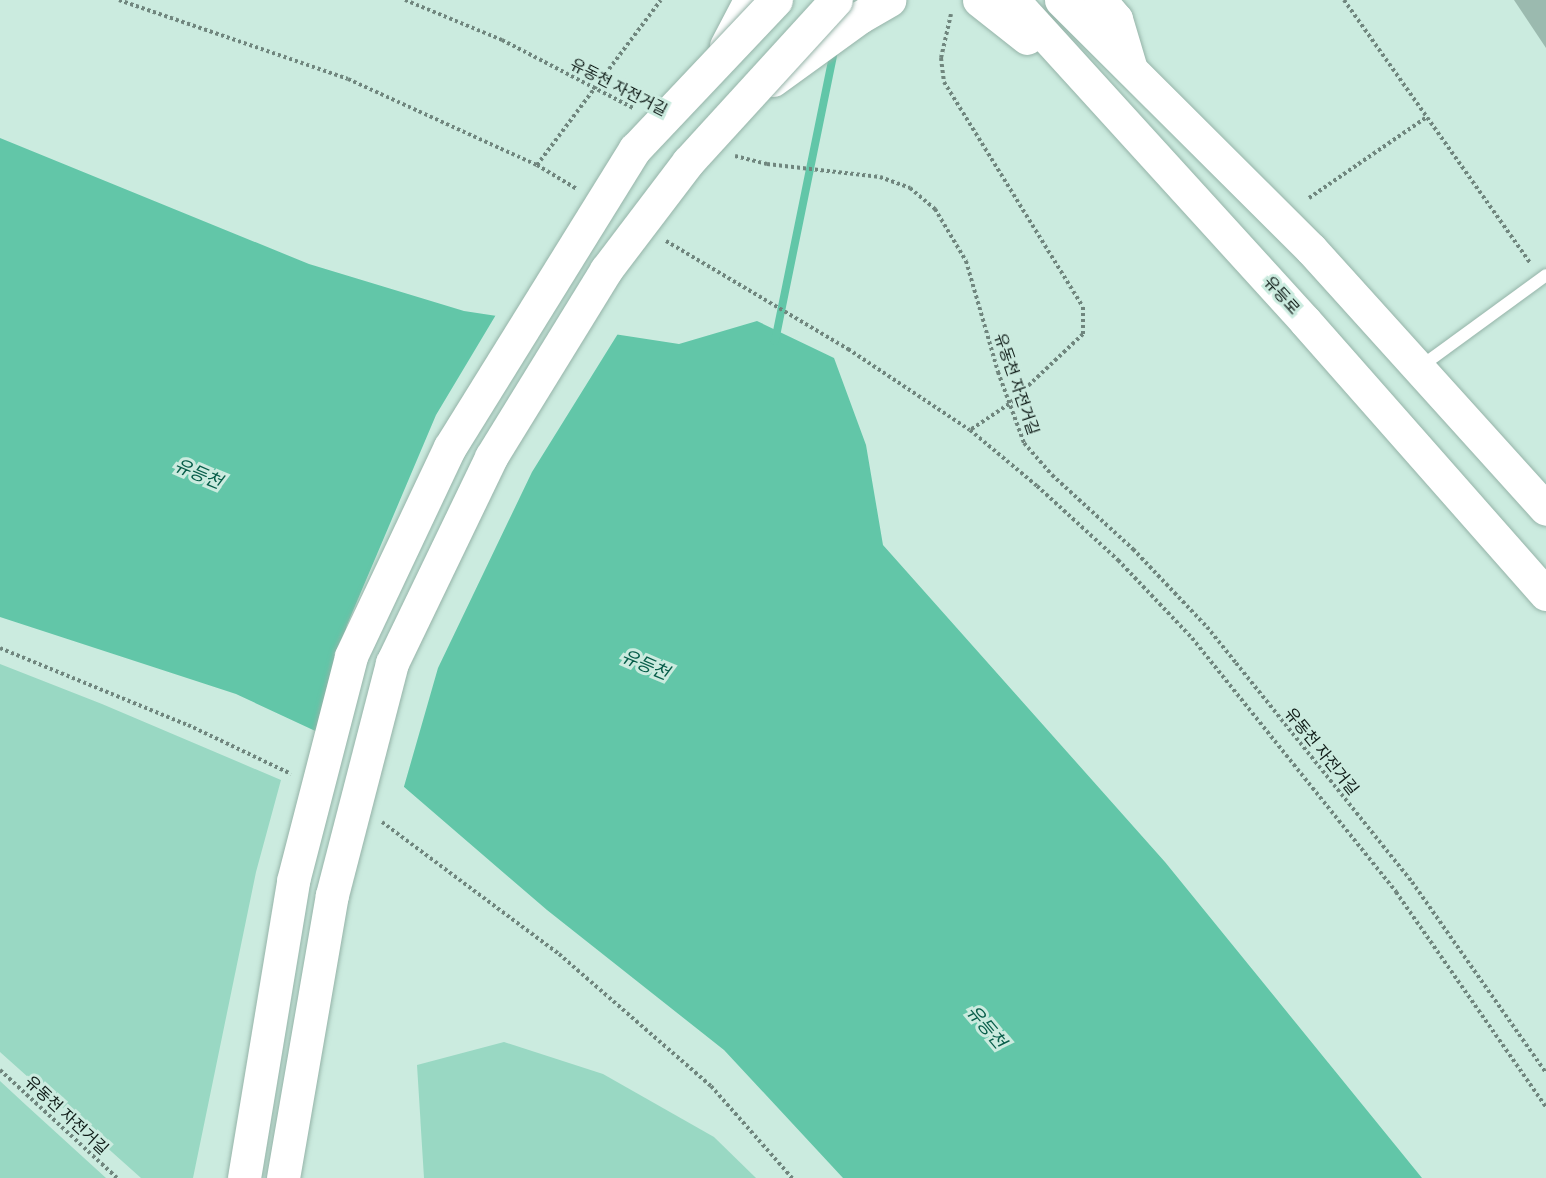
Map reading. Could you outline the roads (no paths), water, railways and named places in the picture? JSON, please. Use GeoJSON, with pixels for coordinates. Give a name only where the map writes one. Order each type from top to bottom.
{"type":"FeatureCollection","features":[{"type":"Feature","properties":{"kind":"main road"},"geometry":{"type":"LineString","coordinates":[[719,60],[750,0]]}},
{"type":"Feature","properties":{"kind":"main road"},"geometry":{"type":"LineString","coordinates":[[243,1178],[293,881],[351,656],[450,447],[635,149],[776,0]]}},
{"type":"Feature","properties":{"kind":"main road"},"geometry":{"type":"LineString","coordinates":[[283,1178],[332,895],[392,663],[491,457],[606,270],[688,162],[837,0]]}},
{"type":"Feature","properties":{"kind":"main road"},"geometry":{"type":"LineString","coordinates":[[744,100],[860,17],[889,0]]}},
{"type":"Feature","properties":{"kind":"main road","name":"유등로"},"geometry":{"type":"LineString","coordinates":[[1013,0],[1546,594]]}},
{"type":"Feature","properties":{"kind":"main road"},"geometry":{"type":"LineString","coordinates":[[1061,0],[1311,249],[1546,508]]}},
{"type":"Feature","properties":{"kind":"main road"},"geometry":{"type":"LineString","coordinates":[[1100,0],[1116,19],[1130,67]]}},
{"type":"Feature","properties":{"kind":"main road"},"geometry":{"type":"LineString","coordinates":[[966,4],[1097,91]]}},
{"type":"Feature","properties":{"kind":"lane"},"geometry":{"type":"LineString","coordinates":[[1420,367],[1543,277]]}},
{"type":"Feature","properties":{"kind":"water","name":"유등천"},"geometry":{"type":"Polygon","coordinates":[[[0,138],[309,264],[464,311],[679,344],[757,321],[834,358],[866,445],[883,545],[1165,862],[1422,1178],[843,1178],[724,1050],[547,910],[367,755],[236,694],[0,617],[0,138]]]}},
{"type":"Feature","properties":{"kind":"waterway"},"geometry":{"type":"LineString","coordinates":[[775,341],[835,47]]}}]}
